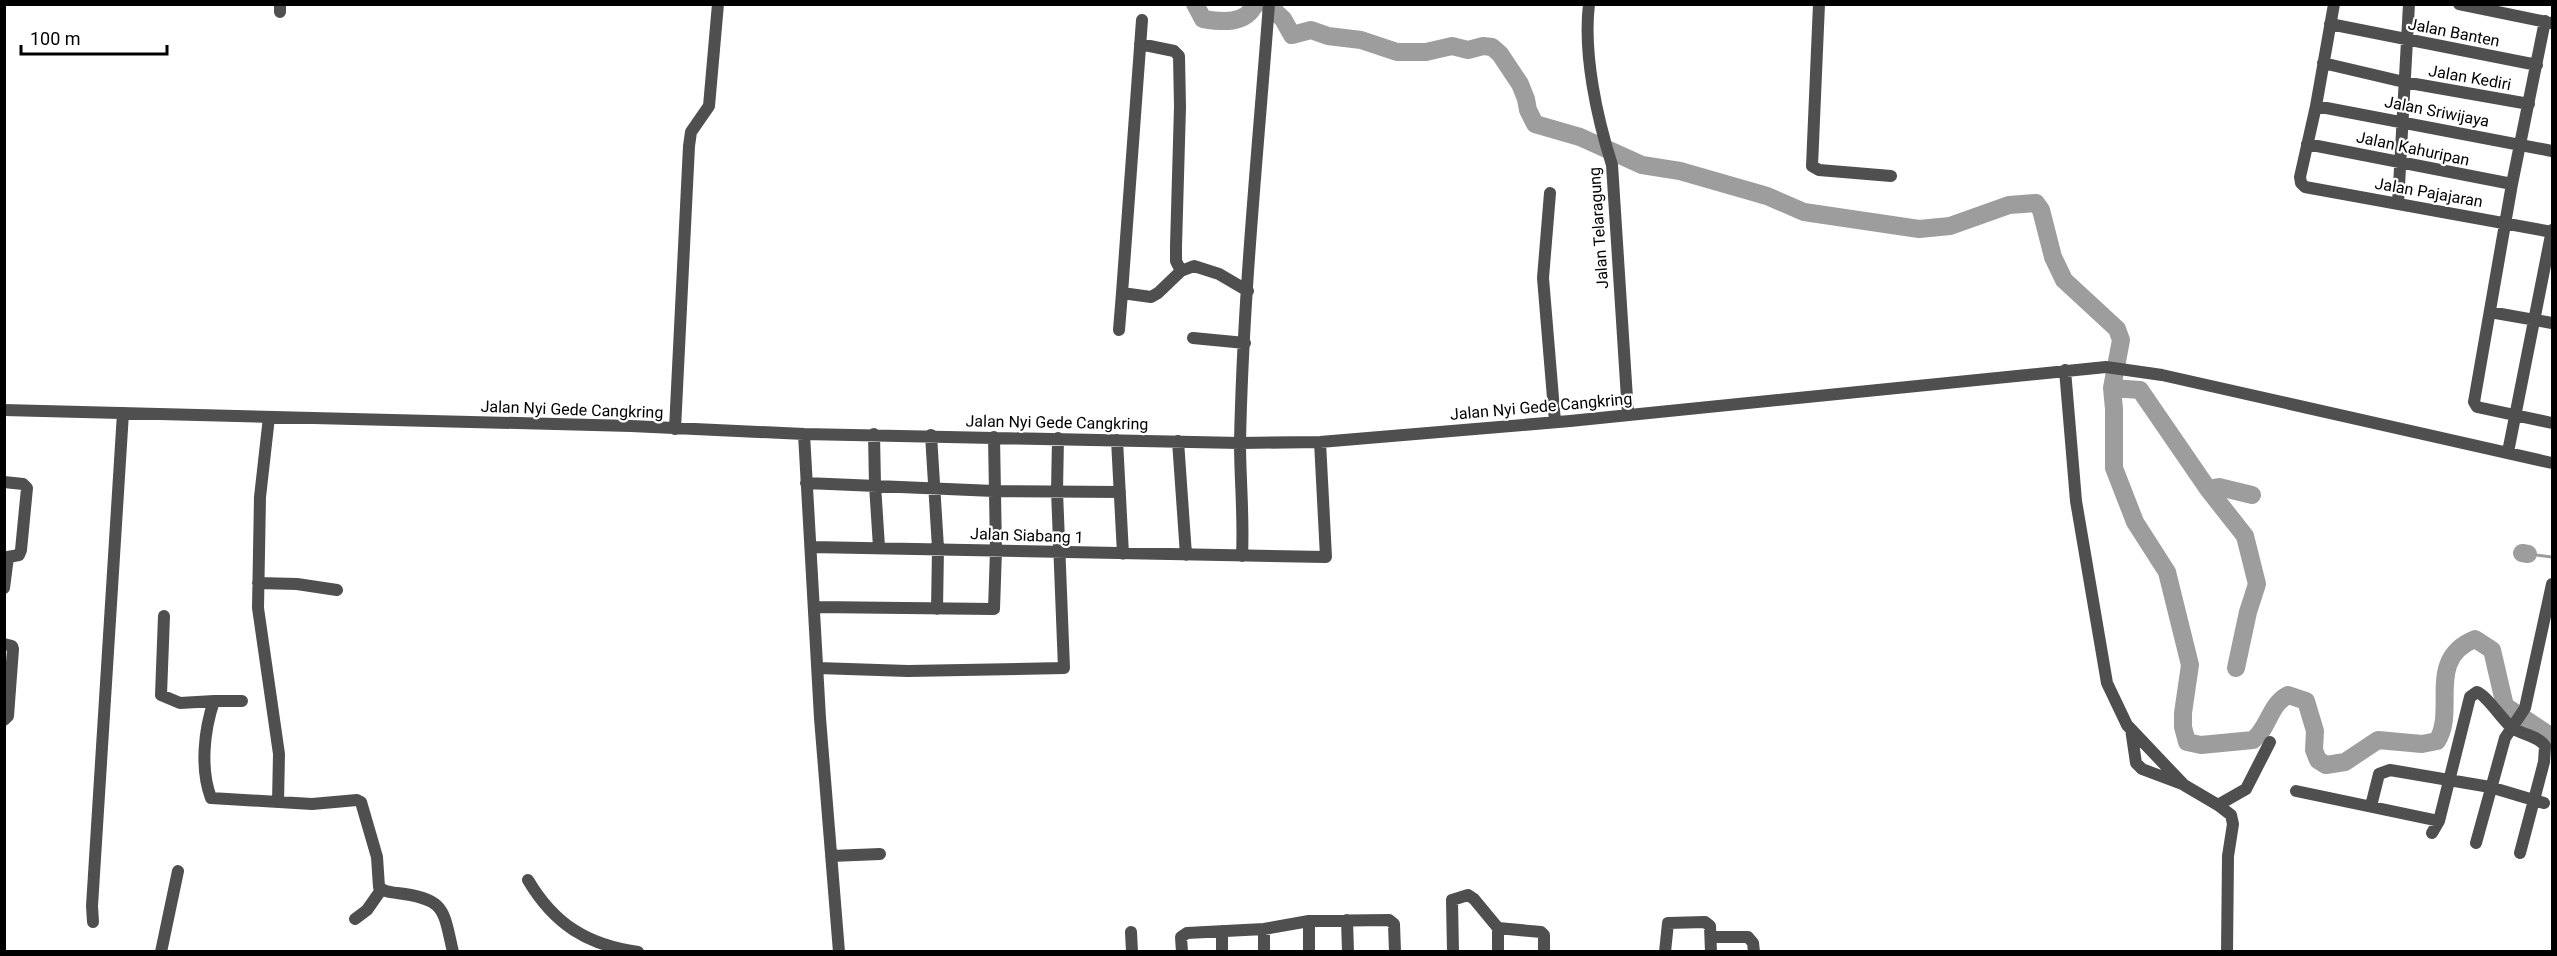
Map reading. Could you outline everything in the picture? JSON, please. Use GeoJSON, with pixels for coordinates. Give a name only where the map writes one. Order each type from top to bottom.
{"type":"FeatureCollection","features":[{"type":"Feature","properties":{"kind":"street"},"geometry":{"type":"LineString","coordinates":[[675,429],[689,146],[691,132],[709,106],[718,4]]}},
{"type":"Feature","properties":{"kind":"street","name":"Jalan Telaragung"},"geometry":{"type":"LineString","coordinates":[[1589,4],[1590,62],[1602,134],[1612,165],[1628,414]]}},
{"type":"Feature","properties":{"kind":"street"},"geometry":{"type":"LineString","coordinates":[[1819,4],[1812,166],[1819,170],[1892,176]]}},
{"type":"Feature","properties":{"kind":"street"},"geometry":{"type":"LineString","coordinates":[[2307,144],[2334,4]]}},
{"type":"Feature","properties":{"kind":"street"},"geometry":{"type":"LineString","coordinates":[[2398,204],[2409,4]]}},
{"type":"Feature","properties":{"kind":"street"},"geometry":{"type":"LineString","coordinates":[[2459,4],[2549,22],[2537,65],[2512,184],[2474,402],[2477,407],[2553,423]]}},
{"type":"Feature","properties":{"kind":"street"},"geometry":{"type":"LineString","coordinates":[[1242,556],[1240,443],[1261,93],[1269,5]]}},
{"type":"Feature","properties":{"kind":"street"},"geometry":{"type":"LineString","coordinates":[[1119,330],[1142,20]]}},
{"type":"Feature","properties":{"kind":"street","name":"Jalan Banten"},"geometry":{"type":"LineString","coordinates":[[2330,24],[2537,65]]}},
{"type":"Feature","properties":{"kind":"street"},"geometry":{"type":"LineString","coordinates":[[1140,44],[1174,51],[1179,56],[1176,261],[1181,271]]}},
{"type":"Feature","properties":{"kind":"street","name":"Jalan Kediri"},"geometry":{"type":"LineString","coordinates":[[2323,63],[2404,82],[2529,104]]}},
{"type":"Feature","properties":{"kind":"street","name":"Jalan Sriwijaya"},"geometry":{"type":"LineString","coordinates":[[2316,106],[2553,151]]}},
{"type":"Feature","properties":{"kind":"street","name":"Jalan Kahuripan"},"geometry":{"type":"LineString","coordinates":[[2307,144],[2512,184]]}},
{"type":"Feature","properties":{"kind":"street","name":"Jalan Pajajaran"},"geometry":{"type":"LineString","coordinates":[[2307,144],[2300,177],[2301,183],[2306,187],[2552,231]]}},
{"type":"Feature","properties":{"kind":"street"},"geometry":{"type":"LineString","coordinates":[[1550,193],[1544,273],[1554,422]]}},
{"type":"Feature","properties":{"kind":"street"},"geometry":{"type":"LineString","coordinates":[[2508,452],[2552,231]]}},
{"type":"Feature","properties":{"kind":"street"},"geometry":{"type":"LineString","coordinates":[[1122,293],[1150,297],[1158,293],[1181,271],[1189,267],[1201,267],[1234,281],[1248,297]]}},
{"type":"Feature","properties":{"kind":"street"},"geometry":{"type":"LineString","coordinates":[[2490,312],[2553,323]]}},
{"type":"Feature","properties":{"kind":"street"},"geometry":{"type":"LineString","coordinates":[[1193,338],[1245,343]]}},
{"type":"Feature","properties":{"kind":"street","name":"Jalan Nyi Gede Cangkring"},"geometry":{"type":"LineString","coordinates":[[4,410],[804,434],[1240,443],[1320,442],[1554,422],[2106,367],[2126,368],[2553,463]]}},
{"type":"Feature","properties":{"kind":"street"},"geometry":{"type":"LineString","coordinates":[[2065,370],[2076,501],[2103,662],[2113,699],[2131,729],[2184,785]]}},
{"type":"Feature","properties":{"kind":"street"},"geometry":{"type":"LineString","coordinates":[[93,922],[92,906],[107,647],[123,413]]}},
{"type":"Feature","properties":{"kind":"street"},"geometry":{"type":"LineString","coordinates":[[269,417],[260,497],[258,608],[279,754],[278,802]]}},
{"type":"Feature","properties":{"kind":"street"},"geometry":{"type":"LineString","coordinates":[[804,434],[831,856],[839,904],[839,951]]}},
{"type":"Feature","properties":{"kind":"street"},"geometry":{"type":"LineString","coordinates":[[874,434],[874,485],[879,547]]}},
{"type":"Feature","properties":{"kind":"street"},"geometry":{"type":"LineString","coordinates":[[931,435],[938,548],[937,609]]}},
{"type":"Feature","properties":{"kind":"street"},"geometry":{"type":"LineString","coordinates":[[815,607],[994,609],[996,550],[994,437]]}},
{"type":"Feature","properties":{"kind":"street"},"geometry":{"type":"LineString","coordinates":[[818,668],[1063,669],[1065,667],[1057,492],[1058,438]]}},
{"type":"Feature","properties":{"kind":"street"},"geometry":{"type":"LineString","coordinates":[[1117,440],[1123,554]]}},
{"type":"Feature","properties":{"kind":"street"},"geometry":{"type":"LineString","coordinates":[[1178,441],[1186,555]]}},
{"type":"Feature","properties":{"kind":"street","name":"Jalan Siabang 1"},"geometry":{"type":"LineString","coordinates":[[811,547],[1326,557],[1320,442]]}},
{"type":"Feature","properties":{"kind":"street"},"geometry":{"type":"LineString","coordinates":[[4,482],[23,484],[27,488],[20,555],[6,557],[4,588]]}},
{"type":"Feature","properties":{"kind":"street"},"geometry":{"type":"LineString","coordinates":[[806,483],[994,491],[1120,492]]}},
{"type":"Feature","properties":{"kind":"street"},"geometry":{"type":"LineString","coordinates":[[258,583],[297,584],[337,590]]}},
{"type":"Feature","properties":{"kind":"street"},"geometry":{"type":"LineString","coordinates":[[2476,843],[2505,738],[2526,708],[2553,584]]}},
{"type":"Feature","properties":{"kind":"street"},"geometry":{"type":"LineString","coordinates":[[164,616],[160,695],[180,703],[242,700]]}},
{"type":"Feature","properties":{"kind":"street"},"geometry":{"type":"LineString","coordinates":[[4,644],[12,646],[13,649],[8,716],[4,720]]}},
{"type":"Feature","properties":{"kind":"street"},"geometry":{"type":"LineString","coordinates":[[2432,833],[2439,821],[2464,714],[2473,693],[2482,693],[2494,710],[2545,746],[2546,755],[2539,801],[2520,853]]}},
{"type":"Feature","properties":{"kind":"street"},"geometry":{"type":"LineString","coordinates":[[214,701],[209,717],[205,774],[211,798],[312,804],[357,800],[361,802],[377,856],[381,890]]}},
{"type":"Feature","properties":{"kind":"street"},"geometry":{"type":"LineString","coordinates":[[2131,729],[2136,763],[2142,769],[2184,785],[2231,815],[2227,951]]}},
{"type":"Feature","properties":{"kind":"street"},"geometry":{"type":"LineString","coordinates":[[2218,805],[2246,789],[2270,742]]}},
{"type":"Feature","properties":{"kind":"street"},"geometry":{"type":"LineString","coordinates":[[2371,806],[2379,774],[2390,770],[2490,787],[2539,801]]}},
{"type":"Feature","properties":{"kind":"street"},"geometry":{"type":"LineString","coordinates":[[2296,791],[2439,821]]}},
{"type":"Feature","properties":{"kind":"street"},"geometry":{"type":"LineString","coordinates":[[831,856],[880,854]]}},
{"type":"Feature","properties":{"kind":"street"},"geometry":{"type":"LineString","coordinates":[[161,951],[178,871]]}},
{"type":"Feature","properties":{"kind":"street"},"geometry":{"type":"LineString","coordinates":[[528,880],[538,897],[570,929],[600,943],[638,951]]}},
{"type":"Feature","properties":{"kind":"street"},"geometry":{"type":"LineString","coordinates":[[355,919],[367,910],[381,890]]}},
{"type":"Feature","properties":{"kind":"street"},"geometry":{"type":"LineString","coordinates":[[381,890],[409,895],[438,904],[443,911],[453,951]]}},
{"type":"Feature","properties":{"kind":"street"},"geometry":{"type":"LineString","coordinates":[[1453,951],[1452,900],[1472,897],[1498,928],[1498,951]]}},
{"type":"Feature","properties":{"kind":"street"},"geometry":{"type":"LineString","coordinates":[[1347,920],[1348,951]]}},
{"type":"Feature","properties":{"kind":"street"},"geometry":{"type":"LineString","coordinates":[[1182,951],[1183,933],[1264,929],[1309,921],[1347,920],[1392,921],[1395,951]]}},
{"type":"Feature","properties":{"kind":"street"},"geometry":{"type":"LineString","coordinates":[[1309,921],[1309,951]]}},
{"type":"Feature","properties":{"kind":"street"},"geometry":{"type":"LineString","coordinates":[[1665,951],[1667,925],[1671,922],[1706,922],[1710,926],[1711,951]]}},
{"type":"Feature","properties":{"kind":"street"},"geometry":{"type":"LineString","coordinates":[[1498,928],[1541,932],[1544,935],[1544,951]]}},
{"type":"Feature","properties":{"kind":"street"},"geometry":{"type":"LineString","coordinates":[[1264,929],[1264,951]]}},
{"type":"Feature","properties":{"kind":"street"},"geometry":{"type":"LineString","coordinates":[[1222,931],[1222,951]]}},
{"type":"Feature","properties":{"kind":"street"},"geometry":{"type":"LineString","coordinates":[[1131,932],[1132,951]]}},
{"type":"Feature","properties":{"kind":"street"},"geometry":{"type":"LineString","coordinates":[[1711,938],[1748,937],[1752,939],[1754,951]]}},
{"type":"Feature","properties":{"kind":"waterway"},"geometry":{"type":"LineString","coordinates":[[1195,4],[1203,19],[1217,21],[1246,16],[1255,4]]}},
{"type":"Feature","properties":{"kind":"waterway"},"geometry":{"type":"LineString","coordinates":[[1267,4],[1283,19],[1292,35],[1311,30],[1328,36],[1361,40],[1397,52],[1426,52],[1452,46],[1468,50],[1483,46],[1492,47],[1500,54],[1520,84],[1535,124],[1580,137],[1642,165],[1680,171],[1767,196],[1804,212],[1919,229],[1950,226],[2009,205],[2036,203],[2041,210],[2053,257],[2064,280],[2117,329],[2121,340],[2112,388],[2114,468],[2135,522],[2167,572],[2190,665],[2183,713],[2183,727],[2187,742],[2201,745],[2253,740],[2263,729],[2273,710],[2288,695],[2306,701],[2315,731],[2314,750],[2318,760],[2326,765],[2345,762],[2378,740],[2422,744],[2437,741],[2444,715],[2446,672],[2451,659],[2460,648],[2475,639],[2492,650],[2505,706],[2552,737]]}},
{"type":"Feature","properties":{"kind":"waterway"},"geometry":{"type":"LineString","coordinates":[[2112,388],[2140,390],[2208,489],[2245,536],[2257,584],[2248,612],[2236,668]]}},
{"type":"Feature","properties":{"kind":"waterway"},"geometry":{"type":"LineString","coordinates":[[2208,489],[2219,487],[2252,495]]}},
{"type":"Feature","properties":{"kind":"waterway"},"geometry":{"type":"LineString","coordinates":[[2522,553],[2528,554]]}},
{"type":"Feature","properties":{"kind":"waterway"},"geometry":{"type":"LineString","coordinates":[[2528,554],[2552,557]]}}]}
